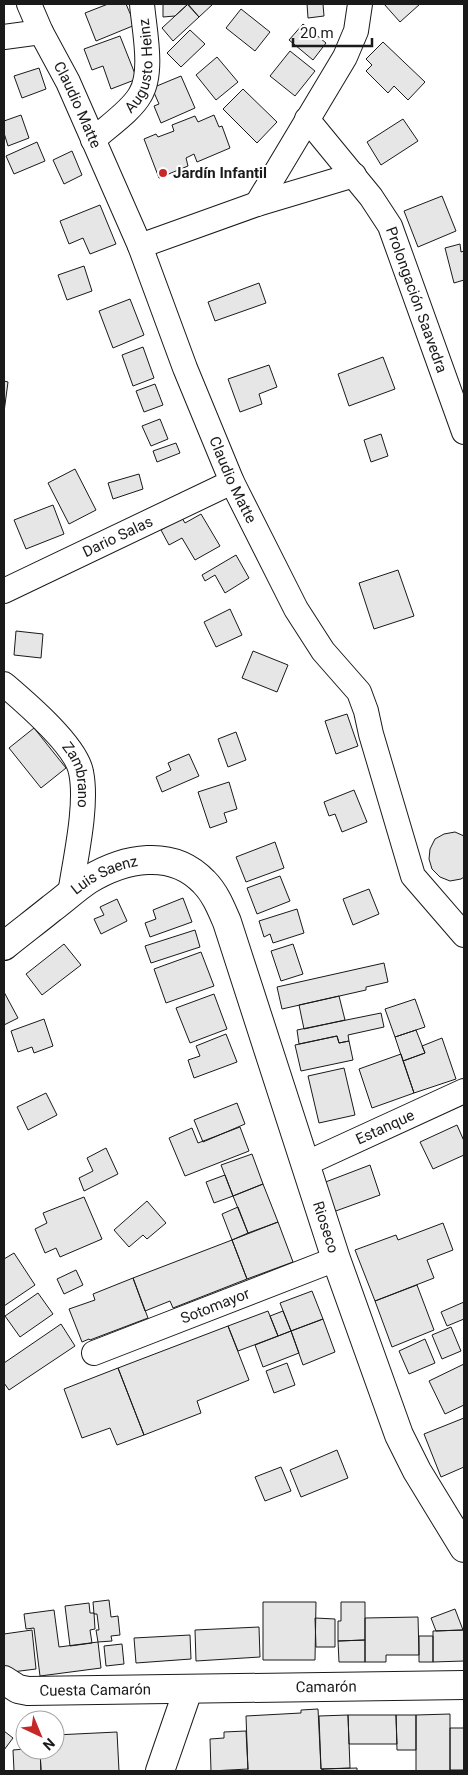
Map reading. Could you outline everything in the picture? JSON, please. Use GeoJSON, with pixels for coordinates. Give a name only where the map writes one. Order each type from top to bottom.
{"type":"FeatureCollection","features":[{"type":"Feature","properties":{"kind":"main road","name":"Luis Saenz"},"geometry":{"type":"LineString","coordinates":[[4,946],[88,881],[106,870],[133,861],[148,859],[178,864],[193,872],[205,882],[214,894]]}},
{"type":"Feature","properties":{"kind":"main road","name":"Rioseco"},"geometry":{"type":"LineString","coordinates":[[214,894],[227,922],[336,1259],[403,1444],[417,1471],[464,1548]]}},
{"type":"Feature","properties":{"kind":"main road","name":"Cuesta Camarón"},"geometry":{"type":"LineString","coordinates":[[4,1680],[18,1689],[28,1691],[188,1690]]}},
{"type":"Feature","properties":{"kind":"main road","name":"Camarón"},"geometry":{"type":"LineString","coordinates":[[188,1690],[464,1685]]}},
{"type":"Feature","properties":{"kind":"main road"},"geometry":{"type":"LineString","coordinates":[[160,1771],[188,1690]]}},
{"type":"Feature","properties":{"kind":"street","name":"Claudio Matte"},"geometry":{"type":"LineString","coordinates":[[29,4],[41,32],[68,82],[140,246],[185,368],[232,482],[296,609],[323,651],[359,692],[413,876],[464,935]]}},
{"type":"Feature","properties":{"kind":"street","name":"Augusto Heinz"},"geometry":{"type":"LineString","coordinates":[[93,140],[134,103],[144,88],[147,67],[142,4]]}},
{"type":"Feature","properties":{"kind":"street"},"geometry":{"type":"LineString","coordinates":[[257,204],[345,58],[356,31],[360,4]]}},
{"type":"Feature","properties":{"kind":"street"},"geometry":{"type":"LineString","coordinates":[[4,36],[41,32]]}},
{"type":"Feature","properties":{"kind":"street","name":"Prolongación Saavedra"},"geometry":{"type":"LineString","coordinates":[[307,119],[354,175],[390,226],[464,432]]}},
{"type":"Feature","properties":{"kind":"street"},"geometry":{"type":"LineString","coordinates":[[140,246],[257,204],[354,175]]}},
{"type":"Feature","properties":{"kind":"street","name":"Dario Salas"},"geometry":{"type":"LineString","coordinates":[[4,591],[232,482]]}},
{"type":"Feature","properties":{"kind":"street","name":"Zambrano"},"geometry":{"type":"LineString","coordinates":[[4,684],[55,731],[74,756],[81,771],[83,808],[70,894]]}},
{"type":"Feature","properties":{"kind":"street","name":"Estanque"},"geometry":{"type":"LineString","coordinates":[[305,1164],[464,1091]]}},
{"type":"Feature","properties":{"kind":"street","name":"Sotomayor"},"geometry":{"type":"LineString","coordinates":[[94,1353],[336,1259]]}},
{"type":"Feature","properties":{"kind":"building"},"geometry":{"type":"Polygon","coordinates":[[[108,4],[126,4],[135,25],[96,41],[85,13],[108,4]]]}},
{"type":"Feature","properties":{"kind":"building"},"geometry":{"type":"Polygon","coordinates":[[[163,4],[188,4],[175,16],[163,17],[163,4]]]}},
{"type":"Feature","properties":{"kind":"building"},"geometry":{"type":"Polygon","coordinates":[[[187,4],[213,4],[199,17],[187,4]]]}},
{"type":"Feature","properties":{"kind":"building"},"geometry":{"type":"Polygon","coordinates":[[[188,4],[199,17],[173,41],[162,28],[188,4]]]}},
{"type":"Feature","properties":{"kind":"building"},"geometry":{"type":"Polygon","coordinates":[[[307,4],[323,4],[324,16],[308,18],[307,4]]]}},
{"type":"Feature","properties":{"kind":"building"},"geometry":{"type":"Polygon","coordinates":[[[384,4],[420,4],[400,22],[384,4]]]}},
{"type":"Feature","properties":{"kind":"building"},"geometry":{"type":"Polygon","coordinates":[[[241,9],[270,32],[255,51],[226,28],[241,9]]]}},
{"type":"Feature","properties":{"kind":"building"},"geometry":{"type":"Polygon","coordinates":[[[303,24],[326,43],[313,60],[289,40],[303,24]]]}},
{"type":"Feature","properties":{"kind":"building"},"geometry":{"type":"Polygon","coordinates":[[[190,30],[205,44],[181,67],[167,53],[190,30]]]}},
{"type":"Feature","properties":{"kind":"building"},"geometry":{"type":"Polygon","coordinates":[[[120,36],[137,79],[111,89],[103,66],[92,70],[84,49],[120,36]]]}},
{"type":"Feature","properties":{"kind":"building"},"geometry":{"type":"Polygon","coordinates":[[[383,42],[425,82],[408,100],[394,86],[388,93],[366,71],[372,65],[366,59],[383,42]]]}},
{"type":"Feature","properties":{"kind":"building"},"geometry":{"type":"Polygon","coordinates":[[[290,51],[315,71],[295,96],[270,76],[290,51]]]}},
{"type":"Feature","properties":{"kind":"building"},"geometry":{"type":"Polygon","coordinates":[[[217,57],[238,82],[216,100],[196,75],[217,57]]]}},
{"type":"Feature","properties":{"kind":"building"},"geometry":{"type":"Polygon","coordinates":[[[39,68],[46,89],[22,98],[14,76],[39,68]]]}},
{"type":"Feature","properties":{"kind":"building"},"geometry":{"type":"Polygon","coordinates":[[[181,76],[195,108],[161,123],[154,106],[159,104],[152,88],[181,76]]]}},
{"type":"Feature","properties":{"kind":"building"},"geometry":{"type":"Polygon","coordinates":[[[243,89],[277,122],[257,143],[223,109],[243,89]]]}},
{"type":"Feature","properties":{"kind":"building"},"geometry":{"type":"Polygon","coordinates":[[[21,115],[29,138],[8,146],[4,133],[4,121],[21,115]]]}},
{"type":"Feature","properties":{"kind":"building"},"geometry":{"type":"Polygon","coordinates":[[[214,115],[219,127],[222,126],[230,148],[197,162],[194,154],[186,158],[188,166],[159,178],[144,139],[156,134],[158,137],[174,131],[172,125],[195,116],[198,122],[214,115]]]}},
{"type":"Feature","properties":{"kind":"building"},"geometry":{"type":"Polygon","coordinates":[[[403,119],[418,141],[381,165],[367,142],[403,119]]]}},
{"type":"Feature","properties":{"kind":"building"},"geometry":{"type":"Polygon","coordinates":[[[37,142],[45,161],[14,174],[6,156],[37,142]]]}},
{"type":"Feature","properties":{"kind":"building"},"geometry":{"type":"Polygon","coordinates":[[[72,151],[82,175],[64,184],[53,160],[72,151]]]}},
{"type":"Feature","properties":{"kind":"building"},"geometry":{"type":"Polygon","coordinates":[[[442,196],[456,231],[418,247],[404,211],[442,196]]]}},
{"type":"Feature","properties":{"kind":"building"},"geometry":{"type":"Polygon","coordinates":[[[100,205],[116,244],[90,254],[83,238],[69,244],[60,221],[100,205]]]}},
{"type":"Feature","properties":{"kind":"building"},"geometry":{"type":"Polygon","coordinates":[[[460,244],[461,252],[464,251],[464,280],[454,283],[445,248],[460,244]]]}},
{"type":"Feature","properties":{"kind":"building"},"geometry":{"type":"Polygon","coordinates":[[[84,266],[92,291],[67,300],[58,275],[84,266]]]}},
{"type":"Feature","properties":{"kind":"building"},"geometry":{"type":"Polygon","coordinates":[[[259,283],[266,303],[215,321],[208,302],[259,283]]]}},
{"type":"Feature","properties":{"kind":"building"},"geometry":{"type":"Polygon","coordinates":[[[130,299],[144,335],[113,348],[99,311],[130,299]]]}},
{"type":"Feature","properties":{"kind":"building"},"geometry":{"type":"Polygon","coordinates":[[[143,347],[154,378],[133,386],[122,355],[143,347]]]}},
{"type":"Feature","properties":{"kind":"building"},"geometry":{"type":"Polygon","coordinates":[[[383,357],[395,389],[349,406],[338,374],[383,357]]]}},
{"type":"Feature","properties":{"kind":"building"},"geometry":{"type":"Polygon","coordinates":[[[269,365],[277,387],[259,394],[262,404],[240,412],[228,379],[269,365]]]}},
{"type":"Feature","properties":{"kind":"building"},"geometry":{"type":"Polygon","coordinates":[[[4,381],[8,382],[4,412],[4,381]]]}},
{"type":"Feature","properties":{"kind":"building"},"geometry":{"type":"Polygon","coordinates":[[[155,384],[163,405],[144,412],[136,391],[155,384]]]}},
{"type":"Feature","properties":{"kind":"building"},"geometry":{"type":"Polygon","coordinates":[[[160,419],[168,439],[151,446],[142,426],[160,419]]]}},
{"type":"Feature","properties":{"kind":"building"},"geometry":{"type":"Polygon","coordinates":[[[381,434],[388,456],[371,462],[364,440],[381,434]]]}},
{"type":"Feature","properties":{"kind":"building"},"geometry":{"type":"Polygon","coordinates":[[[176,443],[180,453],[157,462],[153,451],[176,443]]]}},
{"type":"Feature","properties":{"kind":"building"},"geometry":{"type":"Polygon","coordinates":[[[75,469],[96,510],[69,524],[48,483],[75,469]]]}},
{"type":"Feature","properties":{"kind":"building"},"geometry":{"type":"Polygon","coordinates":[[[139,474],[143,489],[113,499],[108,483],[139,474]]]}},
{"type":"Feature","properties":{"kind":"building"},"geometry":{"type":"Polygon","coordinates":[[[53,505],[64,534],[26,549],[14,520],[53,505]]]}},
{"type":"Feature","properties":{"kind":"building"},"geometry":{"type":"Polygon","coordinates":[[[201,514],[220,546],[195,560],[182,538],[169,545],[161,530],[182,518],[185,523],[201,514]]]}},
{"type":"Feature","properties":{"kind":"building"},"geometry":{"type":"Polygon","coordinates":[[[236,555],[249,578],[225,593],[215,575],[205,581],[202,575],[236,555]]]}},
{"type":"Feature","properties":{"kind":"building"},"geometry":{"type":"Polygon","coordinates":[[[398,570],[414,616],[374,629],[359,583],[398,570]]]}},
{"type":"Feature","properties":{"kind":"building"},"geometry":{"type":"Polygon","coordinates":[[[230,609],[242,635],[216,647],[204,622],[230,609]]]}},
{"type":"Feature","properties":{"kind":"building"},"geometry":{"type":"Polygon","coordinates":[[[16,631],[43,634],[41,658],[14,655],[16,631]]]}},
{"type":"Feature","properties":{"kind":"building"},"geometry":{"type":"Polygon","coordinates":[[[253,651],[288,665],[277,692],[242,678],[253,651]]]}},
{"type":"Feature","properties":{"kind":"building"},"geometry":{"type":"Polygon","coordinates":[[[347,714],[358,746],[336,754],[325,721],[347,714]]]}},
{"type":"Feature","properties":{"kind":"building"},"geometry":{"type":"Polygon","coordinates":[[[34,728],[66,768],[41,788],[9,748],[34,728]]]}},
{"type":"Feature","properties":{"kind":"building"},"geometry":{"type":"Polygon","coordinates":[[[236,732],[246,760],[228,767],[218,739],[236,732]]]}},
{"type":"Feature","properties":{"kind":"building"},"geometry":{"type":"Polygon","coordinates":[[[189,754],[199,776],[162,792],[156,777],[171,770],[168,763],[189,754]]]}},
{"type":"Feature","properties":{"kind":"building"},"geometry":{"type":"Polygon","coordinates":[[[229,782],[237,809],[224,813],[227,822],[210,828],[198,792],[229,782]]]}},
{"type":"Feature","properties":{"kind":"building"},"geometry":{"type":"Polygon","coordinates":[[[354,790],[367,822],[342,832],[335,814],[329,816],[324,802],[354,790]]]}},
{"type":"Feature","properties":{"kind":"building"},"geometry":{"type":"Polygon","coordinates":[[[455,832],[464,836],[464,877],[450,881],[440,877],[432,869],[429,859],[430,849],[435,839],[444,834],[455,832]]]}},
{"type":"Feature","properties":{"kind":"building"},"geometry":{"type":"Polygon","coordinates":[[[275,842],[284,868],[246,882],[236,857],[275,842]]]}},
{"type":"Feature","properties":{"kind":"building"},"geometry":{"type":"Polygon","coordinates":[[[280,876],[290,901],[257,914],[247,888],[280,876]]]}},
{"type":"Feature","properties":{"kind":"building"},"geometry":{"type":"Polygon","coordinates":[[[369,889],[379,914],[353,925],[343,899],[369,889]]]}},
{"type":"Feature","properties":{"kind":"building"},"geometry":{"type":"Polygon","coordinates":[[[183,898],[192,922],[150,937],[145,923],[156,919],[153,910],[183,898]]]}},
{"type":"Feature","properties":{"kind":"building"},"geometry":{"type":"Polygon","coordinates":[[[117,899],[127,921],[101,934],[94,919],[104,915],[100,907],[117,899]]]}},
{"type":"Feature","properties":{"kind":"building"},"geometry":{"type":"Polygon","coordinates":[[[297,909],[304,933],[273,943],[270,934],[264,937],[259,921],[297,909]]]}},
{"type":"Feature","properties":{"kind":"building"},"geometry":{"type":"Polygon","coordinates":[[[195,930],[200,947],[151,963],[145,946],[195,930]]]}},
{"type":"Feature","properties":{"kind":"building"},"geometry":{"type":"Polygon","coordinates":[[[64,944],[81,965],[42,995],[26,974],[64,944]]]}},
{"type":"Feature","properties":{"kind":"building"},"geometry":{"type":"Polygon","coordinates":[[[293,944],[303,974],[281,981],[271,951],[293,944]]]}},
{"type":"Feature","properties":{"kind":"building"},"geometry":{"type":"Polygon","coordinates":[[[201,952],[214,986],[166,1003],[154,969],[201,952]]]}},
{"type":"Feature","properties":{"kind":"building"},"geometry":{"type":"Polygon","coordinates":[[[384,963],[388,982],[366,987],[366,990],[282,1009],[277,987],[384,963]]]}},
{"type":"Feature","properties":{"kind":"building"},"geometry":{"type":"Polygon","coordinates":[[[4,992],[18,1018],[4,1025],[4,992]]]}},
{"type":"Feature","properties":{"kind":"building"},"geometry":{"type":"Polygon","coordinates":[[[214,994],[227,1029],[190,1043],[176,1008],[214,994]]]}},
{"type":"Feature","properties":{"kind":"building"},"geometry":{"type":"Polygon","coordinates":[[[339,996],[345,1020],[304,1029],[299,1005],[339,996]]]}},
{"type":"Feature","properties":{"kind":"building"},"geometry":{"type":"Polygon","coordinates":[[[415,999],[425,1027],[395,1037],[385,1009],[415,999]]]}},
{"type":"Feature","properties":{"kind":"building"},"geometry":{"type":"Polygon","coordinates":[[[381,1013],[384,1027],[348,1035],[349,1041],[339,1043],[337,1036],[299,1044],[297,1030],[381,1013]]]}},
{"type":"Feature","properties":{"kind":"building"},"geometry":{"type":"Polygon","coordinates":[[[44,1019],[53,1046],[34,1053],[32,1047],[18,1052],[11,1031],[44,1019]]]}},
{"type":"Feature","properties":{"kind":"building"},"geometry":{"type":"Polygon","coordinates":[[[416,1030],[425,1053],[403,1061],[395,1037],[416,1030]]]}},
{"type":"Feature","properties":{"kind":"building"},"geometry":{"type":"Polygon","coordinates":[[[226,1034],[237,1062],[194,1078],[188,1060],[200,1056],[196,1046],[226,1034]]]}},
{"type":"Feature","properties":{"kind":"building"},"geometry":{"type":"Polygon","coordinates":[[[337,1036],[339,1043],[349,1041],[353,1060],[301,1071],[295,1045],[337,1036]]]}},
{"type":"Feature","properties":{"kind":"building"},"geometry":{"type":"Polygon","coordinates":[[[442,1038],[456,1079],[414,1093],[403,1061],[425,1053],[422,1046],[442,1038]]]}},
{"type":"Feature","properties":{"kind":"building"},"geometry":{"type":"Polygon","coordinates":[[[401,1054],[414,1093],[372,1108],[359,1069],[401,1054]]]}},
{"type":"Feature","properties":{"kind":"building"},"geometry":{"type":"Polygon","coordinates":[[[344,1068],[355,1115],[319,1123],[308,1076],[344,1068]]]}},
{"type":"Feature","properties":{"kind":"building"},"geometry":{"type":"Polygon","coordinates":[[[46,1093],[57,1115],[28,1130],[17,1107],[46,1093]]]}},
{"type":"Feature","properties":{"kind":"building"},"geometry":{"type":"Polygon","coordinates":[[[237,1103],[245,1124],[203,1142],[194,1120],[237,1103]]]}},
{"type":"Feature","properties":{"kind":"building"},"geometry":{"type":"Polygon","coordinates":[[[457,1125],[464,1141],[464,1155],[433,1169],[420,1142],[457,1125]]]}},
{"type":"Feature","properties":{"kind":"building"},"geometry":{"type":"Polygon","coordinates":[[[240,1127],[249,1151],[185,1176],[169,1138],[192,1128],[198,1143],[240,1127]]]}},
{"type":"Feature","properties":{"kind":"building"},"geometry":{"type":"Polygon","coordinates":[[[106,1148],[118,1174],[84,1191],[79,1178],[93,1171],[87,1158],[106,1148]]]}},
{"type":"Feature","properties":{"kind":"building"},"geometry":{"type":"Polygon","coordinates":[[[252,1154],[263,1184],[233,1196],[221,1165],[252,1154]]]}},
{"type":"Feature","properties":{"kind":"building"},"geometry":{"type":"Polygon","coordinates":[[[370,1165],[380,1195],[333,1212],[323,1183],[370,1165]]]}},
{"type":"Feature","properties":{"kind":"building"},"geometry":{"type":"Polygon","coordinates":[[[225,1175],[233,1196],[214,1203],[206,1182],[225,1175]]]}},
{"type":"Feature","properties":{"kind":"building"},"geometry":{"type":"Polygon","coordinates":[[[263,1184],[278,1222],[248,1233],[233,1196],[263,1184]]]}},
{"type":"Feature","properties":{"kind":"building"},"geometry":{"type":"Polygon","coordinates":[[[84,1197],[102,1239],[60,1257],[56,1248],[45,1253],[35,1229],[47,1223],[43,1213],[84,1197]]]}},
{"type":"Feature","properties":{"kind":"building"},"geometry":{"type":"Polygon","coordinates":[[[147,1201],[166,1223],[147,1239],[143,1235],[129,1247],[114,1230],[147,1201]]]}},
{"type":"Feature","properties":{"kind":"building"},"geometry":{"type":"Polygon","coordinates":[[[238,1207],[248,1233],[232,1240],[222,1214],[238,1207]]]}},
{"type":"Feature","properties":{"kind":"building"},"geometry":{"type":"Polygon","coordinates":[[[278,1222],[293,1262],[247,1279],[232,1240],[278,1222]]]}},
{"type":"Feature","properties":{"kind":"building"},"geometry":{"type":"Polygon","coordinates":[[[443,1223],[453,1250],[427,1260],[434,1278],[375,1301],[355,1250],[396,1235],[398,1240],[443,1223]]]}},
{"type":"Feature","properties":{"kind":"building"},"geometry":{"type":"Polygon","coordinates":[[[232,1240],[247,1279],[173,1308],[170,1301],[145,1311],[133,1278],[232,1240]]]}},
{"type":"Feature","properties":{"kind":"building"},"geometry":{"type":"Polygon","coordinates":[[[14,1253],[35,1285],[4,1306],[4,1259],[14,1253]]]}},
{"type":"Feature","properties":{"kind":"building"},"geometry":{"type":"Polygon","coordinates":[[[76,1270],[83,1285],[64,1294],[57,1279],[76,1270]]]}},
{"type":"Feature","properties":{"kind":"building"},"geometry":{"type":"Polygon","coordinates":[[[133,1278],[148,1318],[82,1342],[69,1309],[95,1300],[93,1294],[133,1278]]]}},
{"type":"Feature","properties":{"kind":"building"},"geometry":{"type":"Polygon","coordinates":[[[417,1285],[434,1330],[392,1347],[375,1301],[417,1285]]]}},
{"type":"Feature","properties":{"kind":"building"},"geometry":{"type":"Polygon","coordinates":[[[312,1291],[323,1319],[291,1331],[280,1303],[312,1291]]]}},
{"type":"Feature","properties":{"kind":"building"},"geometry":{"type":"Polygon","coordinates":[[[38,1293],[53,1314],[20,1337],[5,1316],[38,1293]]]}},
{"type":"Feature","properties":{"kind":"building"},"geometry":{"type":"Polygon","coordinates":[[[464,1302],[464,1319],[447,1326],[441,1312],[464,1302]]]}},
{"type":"Feature","properties":{"kind":"building"},"geometry":{"type":"Polygon","coordinates":[[[268,1311],[278,1336],[238,1351],[228,1326],[268,1311]]]}},
{"type":"Feature","properties":{"kind":"building"},"geometry":{"type":"Polygon","coordinates":[[[283,1311],[291,1331],[278,1336],[270,1316],[283,1311]]]}},
{"type":"Feature","properties":{"kind":"building"},"geometry":{"type":"Polygon","coordinates":[[[323,1319],[335,1352],[303,1365],[291,1331],[323,1319]]]}},
{"type":"Feature","properties":{"kind":"building"},"geometry":{"type":"Polygon","coordinates":[[[61,1324],[75,1346],[9,1390],[4,1383],[4,1363],[61,1324]]]}},
{"type":"Feature","properties":{"kind":"building"},"geometry":{"type":"Polygon","coordinates":[[[228,1326],[249,1380],[197,1401],[201,1413],[144,1435],[118,1368],[228,1326]]]}},
{"type":"Feature","properties":{"kind":"building"},"geometry":{"type":"Polygon","coordinates":[[[451,1327],[461,1351],[442,1359],[432,1335],[451,1327]]]}},
{"type":"Feature","properties":{"kind":"building"},"geometry":{"type":"Polygon","coordinates":[[[291,1331],[299,1353],[263,1367],[255,1345],[291,1331]]]}},
{"type":"Feature","properties":{"kind":"building"},"geometry":{"type":"Polygon","coordinates":[[[425,1339],[435,1363],[409,1374],[399,1351],[425,1339]]]}},
{"type":"Feature","properties":{"kind":"building"},"geometry":{"type":"Polygon","coordinates":[[[287,1363],[295,1385],[274,1393],[266,1371],[287,1363]]]}},
{"type":"Feature","properties":{"kind":"building"},"geometry":{"type":"Polygon","coordinates":[[[464,1364],[464,1405],[445,1414],[429,1381],[464,1364]]]}},
{"type":"Feature","properties":{"kind":"building"},"geometry":{"type":"Polygon","coordinates":[[[118,1368],[144,1435],[117,1445],[110,1428],[82,1438],[64,1389],[118,1368]]]}},
{"type":"Feature","properties":{"kind":"building"},"geometry":{"type":"Polygon","coordinates":[[[464,1418],[464,1467],[441,1477],[424,1434],[464,1418]]]}},
{"type":"Feature","properties":{"kind":"building"},"geometry":{"type":"Polygon","coordinates":[[[337,1450],[348,1478],[301,1497],[290,1470],[337,1450]]]}},
{"type":"Feature","properties":{"kind":"building"},"geometry":{"type":"Polygon","coordinates":[[[281,1467],[291,1491],[265,1501],[255,1477],[281,1467]]]}},
{"type":"Feature","properties":{"kind":"building"},"geometry":{"type":"Polygon","coordinates":[[[109,1600],[111,1617],[118,1616],[120,1635],[111,1636],[112,1641],[98,1642],[96,1630],[99,1630],[97,1614],[94,1614],[93,1602],[109,1600]]]}},
{"type":"Feature","properties":{"kind":"building"},"geometry":{"type":"Polygon","coordinates":[[[263,1602],[316,1602],[315,1660],[263,1660],[263,1602]]]}},
{"type":"Feature","properties":{"kind":"building"},"geometry":{"type":"Polygon","coordinates":[[[341,1602],[365,1602],[365,1640],[338,1641],[338,1621],[341,1621],[341,1602]]]}},
{"type":"Feature","properties":{"kind":"building"},"geometry":{"type":"Polygon","coordinates":[[[89,1603],[90,1613],[94,1613],[95,1629],[90,1630],[92,1643],[70,1646],[65,1606],[89,1603]]]}},
{"type":"Feature","properties":{"kind":"building"},"geometry":{"type":"Polygon","coordinates":[[[455,1609],[463,1630],[436,1631],[431,1618],[455,1609]]]}},
{"type":"Feature","properties":{"kind":"building"},"geometry":{"type":"Polygon","coordinates":[[[54,1610],[59,1647],[98,1642],[101,1668],[40,1676],[34,1628],[26,1629],[24,1614],[54,1610]]]}},
{"type":"Feature","properties":{"kind":"building"},"geometry":{"type":"Polygon","coordinates":[[[418,1617],[419,1655],[386,1655],[386,1662],[365,1662],[365,1618],[418,1617]]]}},
{"type":"Feature","properties":{"kind":"building"},"geometry":{"type":"Polygon","coordinates":[[[315,1618],[335,1619],[335,1647],[316,1647],[315,1618]]]}},
{"type":"Feature","properties":{"kind":"building"},"geometry":{"type":"Polygon","coordinates":[[[259,1627],[260,1657],[196,1661],[195,1630],[259,1627]]]}},
{"type":"Feature","properties":{"kind":"building"},"geometry":{"type":"Polygon","coordinates":[[[32,1630],[36,1669],[4,1673],[4,1634],[32,1630]]]}},
{"type":"Feature","properties":{"kind":"building"},"geometry":{"type":"Polygon","coordinates":[[[464,1630],[464,1661],[433,1662],[433,1631],[464,1630]]]}},
{"type":"Feature","properties":{"kind":"building"},"geometry":{"type":"Polygon","coordinates":[[[190,1635],[191,1659],[136,1663],[134,1638],[190,1635]]]}},
{"type":"Feature","properties":{"kind":"building"},"geometry":{"type":"Polygon","coordinates":[[[419,1636],[433,1636],[433,1662],[419,1662],[419,1636]]]}},
{"type":"Feature","properties":{"kind":"building"},"geometry":{"type":"Polygon","coordinates":[[[365,1640],[365,1662],[339,1662],[338,1641],[365,1640]]]}},
{"type":"Feature","properties":{"kind":"building"},"geometry":{"type":"Polygon","coordinates":[[[122,1644],[124,1664],[106,1666],[104,1646],[122,1644]]]}},
{"type":"Feature","properties":{"kind":"building"},"geometry":{"type":"Polygon","coordinates":[[[318,1709],[321,1769],[323,1771],[248,1771],[246,1716],[301,1713],[301,1710],[318,1709]]]}},
{"type":"Feature","properties":{"kind":"building"},"geometry":{"type":"Polygon","coordinates":[[[450,1714],[450,1771],[416,1771],[416,1715],[450,1714]]]}},
{"type":"Feature","properties":{"kind":"building"},"geometry":{"type":"Polygon","coordinates":[[[348,1715],[396,1715],[397,1744],[349,1744],[348,1715]]]}},
{"type":"Feature","properties":{"kind":"building"},"geometry":{"type":"Polygon","coordinates":[[[348,1715],[350,1768],[321,1769],[319,1716],[348,1715]]]}},
{"type":"Feature","properties":{"kind":"building"},"geometry":{"type":"Polygon","coordinates":[[[396,1715],[416,1715],[416,1750],[397,1750],[396,1715]]]}},
{"type":"Feature","properties":{"kind":"building"},"geometry":{"type":"Polygon","coordinates":[[[450,1728],[464,1728],[464,1770],[450,1770],[450,1728]]]}},
{"type":"Feature","properties":{"kind":"building"},"geometry":{"type":"Polygon","coordinates":[[[4,1731],[13,1738],[4,1750],[4,1731]]]}},
{"type":"Feature","properties":{"kind":"building"},"geometry":{"type":"Polygon","coordinates":[[[246,1731],[248,1769],[211,1771],[210,1739],[224,1738],[224,1732],[246,1731]]]}},
{"type":"Feature","properties":{"kind":"building"},"geometry":{"type":"Polygon","coordinates":[[[117,1732],[119,1771],[41,1771],[40,1760],[65,1760],[65,1735],[117,1732]]]}},
{"type":"Feature","properties":{"kind":"building"},"geometry":{"type":"Polygon","coordinates":[[[13,1750],[15,1750],[15,1760],[40,1760],[41,1771],[14,1771],[13,1750]]]}},
{"type":"Feature","properties":{"kind":"building"},"geometry":{"type":"Polygon","coordinates":[[[357,1768],[357,1771],[323,1771],[323,1769],[357,1768]]]}},
{"type":"Feature","properties":{"kind":"place","name":"Jardín Infantil"},"geometry":{"type":"Point","coordinates":[163,173]}}]}
